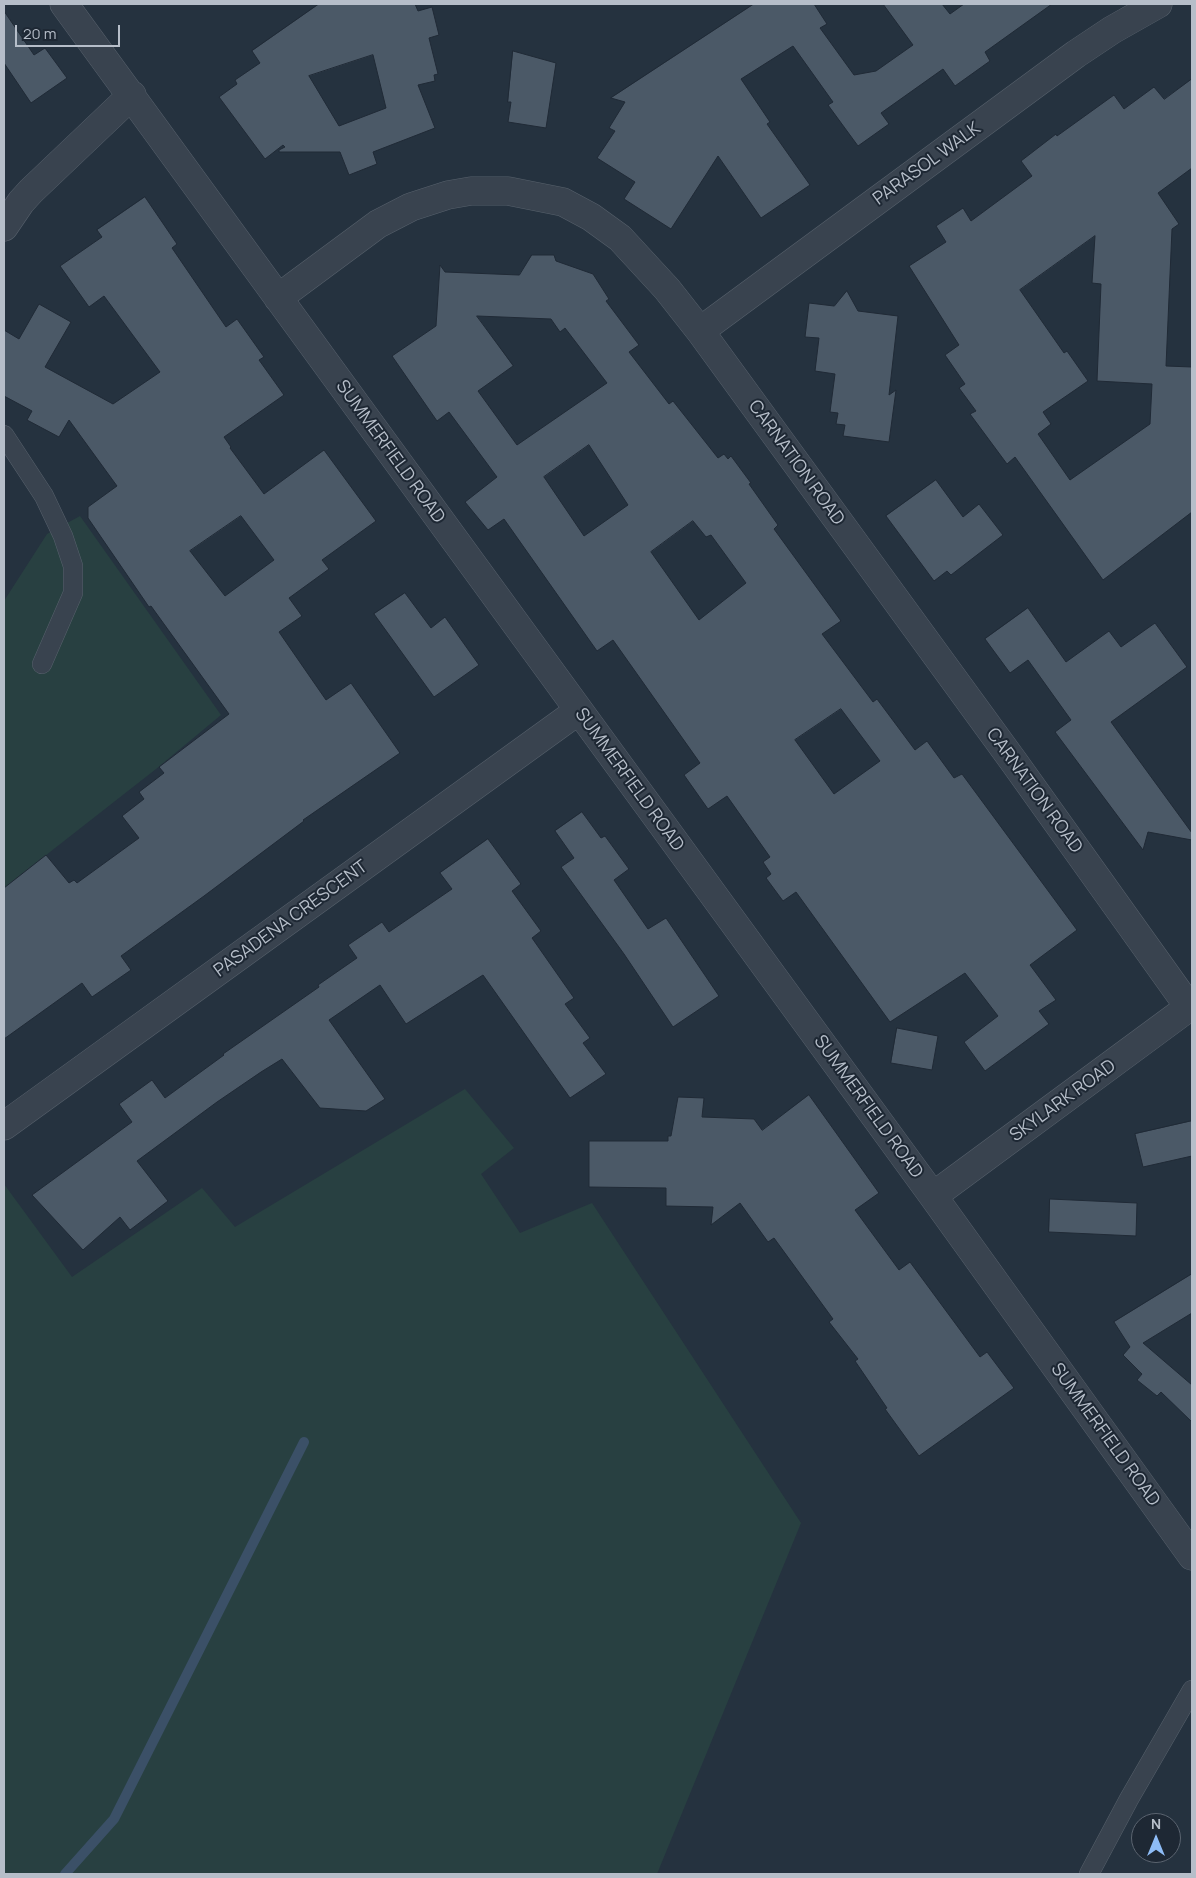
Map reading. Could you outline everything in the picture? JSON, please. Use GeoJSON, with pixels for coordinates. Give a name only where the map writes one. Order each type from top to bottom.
{"type":"FeatureCollection","features":[{"type":"Feature","properties":{"kind":"street","name":"SUMMERFIELD ROAD"},"geometry":{"type":"LineString","coordinates":[[64,4],[933,1196],[1192,1556]]}},
{"type":"Feature","properties":{"kind":"street","name":"PARASOL WALK"},"geometry":{"type":"LineString","coordinates":[[700,331],[1076,54],[1112,30],[1158,4]]}},
{"type":"Feature","properties":{"kind":"street"},"geometry":{"type":"LineString","coordinates":[[4,227],[31,191],[132,95]]}},
{"type":"Feature","properties":{"kind":"street","name":"CARNATION ROAD"},"geometry":{"type":"LineString","coordinates":[[278,298],[378,224],[411,207],[464,192],[508,191],[563,202],[591,217],[620,238],[667,289],[700,331],[1191,1006]]}},
{"type":"Feature","properties":{"kind":"street","name":"PASADENA CRESCENT"},"geometry":{"type":"LineString","coordinates":[[4,1126],[578,711]]}},
{"type":"Feature","properties":{"kind":"street","name":"SKYLARK ROAD"},"geometry":{"type":"LineString","coordinates":[[933,1196],[1191,1006]]}},
{"type":"Feature","properties":{"kind":"lane"},"geometry":{"type":"LineString","coordinates":[[4,435],[44,496],[63,536],[73,566],[73,593],[42,664]]}},
{"type":"Feature","properties":{"kind":"lane"},"geometry":{"type":"LineString","coordinates":[[1089,1874],[1129,1799],[1192,1690]]}},
{"type":"Feature","properties":{"kind":"green space"},"geometry":{"type":"Polygon","coordinates":[[[80,516],[221,715],[156,769],[4,888],[4,601],[47,534],[80,516]]]}},
{"type":"Feature","properties":{"kind":"green space"},"geometry":{"type":"Polygon","coordinates":[[[465,1089],[514,1148],[481,1174],[520,1233],[592,1203],[801,1523],[657,1874],[4,1874],[4,1184],[72,1277],[202,1188],[235,1227],[465,1089]]]}},
{"type":"Feature","properties":{"kind":"building"},"geometry":{"type":"Polygon","coordinates":[[[319,4],[415,4],[418,11],[432,7],[439,35],[429,38],[438,74],[434,75],[435,81],[418,85],[435,128],[373,152],[377,164],[349,175],[340,152],[279,152],[279,150],[285,147],[283,145],[265,159],[219,97],[237,84],[235,80],[260,63],[252,51],[319,4]],[[373,55],[309,76],[339,126],[386,108],[373,55]]]}},
{"type":"Feature","properties":{"kind":"building"},"geometry":{"type":"Polygon","coordinates":[[[754,4],[814,4],[827,24],[820,28],[854,75],[876,71],[913,45],[883,4],[942,4],[950,14],[964,4],[1052,4],[985,52],[990,61],[955,86],[943,69],[881,113],[889,124],[858,146],[828,105],[833,102],[793,46],[741,79],[770,122],[767,124],[810,185],[761,218],[718,156],[671,229],[624,199],[635,182],[597,158],[615,131],[609,128],[625,102],[611,98],[754,4]]]}},
{"type":"Feature","properties":{"kind":"building"},"geometry":{"type":"Polygon","coordinates":[[[4,11],[34,55],[45,48],[67,78],[31,103],[4,63],[4,11]]]}},
{"type":"Feature","properties":{"kind":"building"},"geometry":{"type":"Polygon","coordinates":[[[513,51],[556,63],[546,128],[508,122],[511,102],[508,102],[513,51]]]}},
{"type":"Feature","properties":{"kind":"building"},"geometry":{"type":"Polygon","coordinates":[[[1192,79],[1192,168],[1158,193],[1179,224],[1172,229],[1166,366],[1192,367],[1192,512],[1103,580],[1015,457],[1007,464],[970,414],[976,411],[959,388],[965,384],[945,355],[959,345],[909,266],[946,242],[936,226],[963,208],[971,221],[1032,176],[1021,161],[1056,134],[1057,136],[1114,95],[1124,109],[1154,87],[1164,99],[1192,79]],[[1095,236],[1020,290],[1064,353],[1067,351],[1088,381],[1043,412],[1051,424],[1038,434],[1070,480],[1150,424],[1152,384],[1097,381],[1101,284],[1092,283],[1095,236]]]}},
{"type":"Feature","properties":{"kind":"building"},"geometry":{"type":"Polygon","coordinates":[[[145,197],[177,244],[172,248],[226,327],[237,319],[264,357],[259,360],[284,395],[224,437],[264,494],[324,450],[376,521],[322,560],[329,569],[289,598],[302,616],[279,632],[326,700],[351,683],[400,753],[303,820],[204,896],[121,956],[131,970],[92,997],[82,983],[4,1039],[4,888],[46,855],[69,883],[74,880],[77,883],[139,838],[122,816],[144,799],[139,792],[164,773],[159,767],[229,714],[151,606],[149,607],[88,518],[88,507],[117,486],[69,420],[59,437],[27,420],[32,411],[4,396],[4,330],[19,339],[39,304],[71,322],[45,367],[113,404],[160,372],[104,296],[89,307],[60,266],[102,237],[97,230],[145,197]],[[241,516],[190,551],[225,596],[274,560],[241,516]]]}},
{"type":"Feature","properties":{"kind":"building"},"geometry":{"type":"Polygon","coordinates":[[[532,255],[554,255],[556,261],[593,274],[609,299],[606,301],[639,345],[629,352],[669,404],[673,401],[718,458],[724,454],[728,459],[731,456],[778,525],[774,529],[841,621],[822,634],[873,702],[877,699],[915,750],[927,741],[954,778],[962,774],[1077,930],[1030,965],[1056,1000],[1039,1011],[1049,1024],[985,1071],[964,1042],[998,1016],[965,973],[890,1022],[796,892],[783,901],[766,878],[771,874],[763,862],[770,857],[727,796],[708,809],[684,775],[700,763],[613,640],[597,651],[504,519],[488,530],[465,502],[497,477],[449,412],[437,421],[392,356],[436,326],[440,265],[445,272],[519,275],[532,255]],[[477,316],[513,366],[478,391],[517,445],[607,383],[565,328],[560,332],[551,319],[477,316]],[[589,445],[544,477],[584,536],[628,505],[589,445]],[[693,521],[651,552],[699,620],[746,583],[711,535],[706,537],[693,521]],[[841,709],[795,740],[834,794],[880,761],[841,709]]]}},
{"type":"Feature","properties":{"kind":"building"},"geometry":{"type":"Polygon","coordinates":[[[847,291],[858,311],[898,316],[889,395],[896,390],[889,442],[843,436],[845,425],[836,424],[838,413],[830,412],[835,374],[815,371],[819,338],[805,337],[809,303],[834,306],[847,291]]]}},
{"type":"Feature","properties":{"kind":"building"},"geometry":{"type":"Polygon","coordinates":[[[936,480],[963,517],[979,504],[1003,535],[951,575],[947,571],[934,581],[886,516],[936,480]]]}},
{"type":"Feature","properties":{"kind":"building"},"geometry":{"type":"Polygon","coordinates":[[[405,593],[431,628],[445,617],[479,665],[434,697],[374,614],[405,593]]]}},
{"type":"Feature","properties":{"kind":"building"},"geometry":{"type":"Polygon","coordinates":[[[1028,608],[1066,662],[1109,631],[1121,647],[1155,623],[1187,667],[1111,722],[1192,833],[1192,840],[1148,832],[1143,850],[1055,732],[1071,720],[1028,660],[1010,673],[985,639],[1028,608]]]}},
{"type":"Feature","properties":{"kind":"building"},"geometry":{"type":"Polygon","coordinates":[[[582,812],[601,838],[605,836],[629,869],[614,880],[648,929],[666,918],[719,996],[673,1027],[624,954],[561,867],[574,858],[555,831],[582,812]]]}},
{"type":"Feature","properties":{"kind":"building"},"geometry":{"type":"Polygon","coordinates":[[[488,839],[521,884],[512,891],[541,931],[532,938],[574,998],[565,1004],[590,1038],[583,1043],[606,1074],[570,1098],[483,975],[406,1024],[380,985],[329,1020],[385,1099],[366,1111],[320,1108],[282,1059],[217,1102],[137,1161],[168,1201],[130,1230],[120,1217],[83,1250],[32,1195],[132,1122],[119,1104],[152,1080],[165,1098],[357,958],[348,945],[382,922],[389,932],[452,889],[440,873],[488,839]]]}},
{"type":"Feature","properties":{"kind":"building"},"geometry":{"type":"Polygon","coordinates":[[[897,1028],[938,1036],[932,1070],[891,1063],[897,1028]]]}},
{"type":"Feature","properties":{"kind":"building"},"geometry":{"type":"Polygon","coordinates":[[[809,1095],[879,1193],[855,1210],[899,1270],[910,1262],[980,1357],[987,1352],[1014,1388],[919,1456],[885,1409],[887,1408],[855,1361],[858,1359],[829,1322],[833,1319],[774,1238],[768,1242],[740,1203],[711,1225],[713,1207],[666,1206],[666,1188],[589,1187],[589,1141],[668,1141],[668,1136],[671,1136],[678,1097],[704,1098],[702,1117],[754,1119],[762,1130],[809,1095]]]}},
{"type":"Feature","properties":{"kind":"building"},"geometry":{"type":"Polygon","coordinates":[[[1192,1121],[1192,1156],[1143,1167],[1135,1134],[1192,1121]]]}},
{"type":"Feature","properties":{"kind":"building"},"geometry":{"type":"Polygon","coordinates":[[[1050,1199],[1137,1203],[1136,1236],[1049,1232],[1050,1199]]]}},
{"type":"Feature","properties":{"kind":"building"},"geometry":{"type":"Polygon","coordinates":[[[1192,1274],[1192,1313],[1143,1343],[1192,1385],[1192,1422],[1161,1392],[1157,1396],[1137,1380],[1142,1374],[1123,1355],[1130,1347],[1114,1322],[1192,1274]]]}},
{"type":"Feature","properties":{"kind":"waterway"},"geometry":{"type":"LineString","coordinates":[[65,1874],[114,1819],[304,1442]]}}]}
